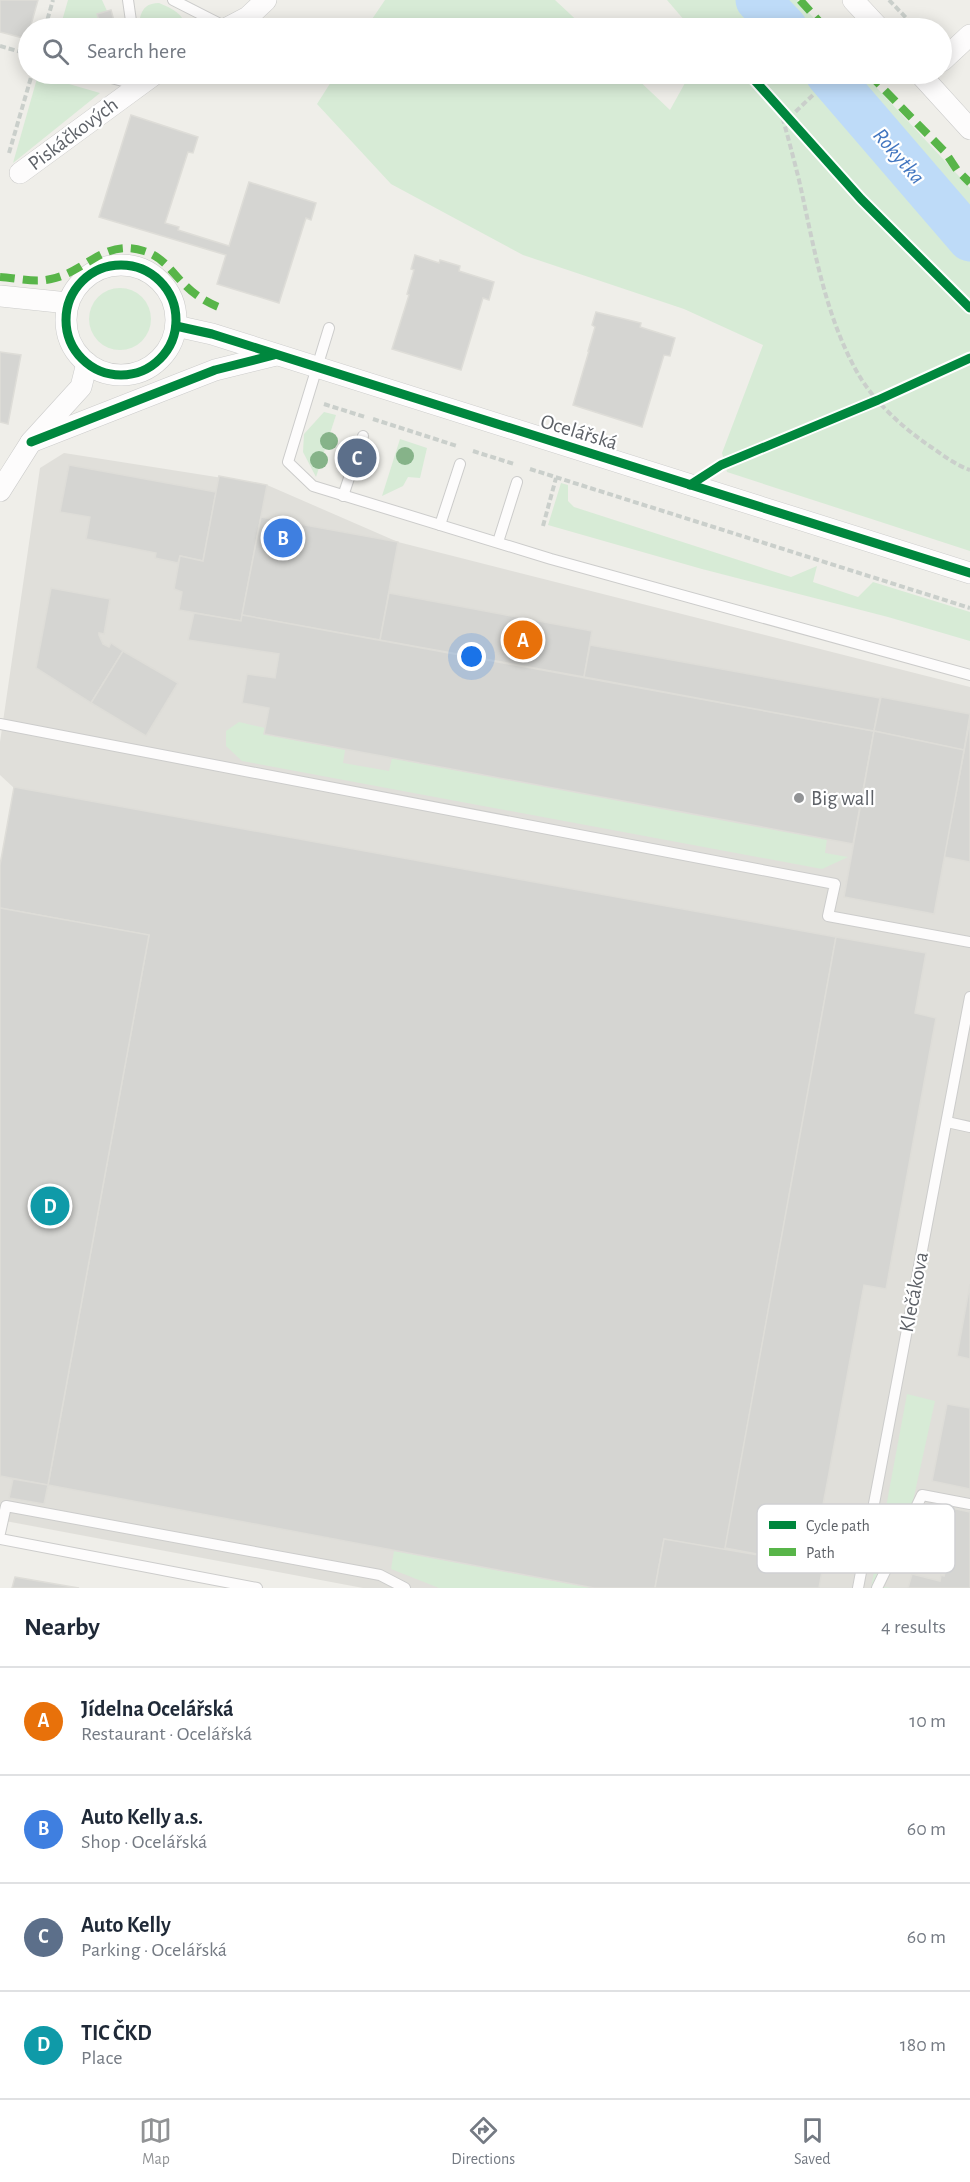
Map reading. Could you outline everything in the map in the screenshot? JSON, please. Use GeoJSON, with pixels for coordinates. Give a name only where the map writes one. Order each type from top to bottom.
{"type":"FeatureCollection","features":[{"type":"Feature","properties":{"kind":"street"},"geometry":{"type":"LineString","coordinates":[[246,18],[266,0]]}},
{"type":"Feature","properties":{"kind":"street"},"geometry":{"type":"LineString","coordinates":[[853,0],[870,18]]}},
{"type":"Feature","properties":{"kind":"street"},"geometry":{"type":"LineString","coordinates":[[952,52],[970,35]]}},
{"type":"Feature","properties":{"kind":"street","name":"Piskáčkových"},"geometry":{"type":"LineString","coordinates":[[13,168],[140,84]]}},
{"type":"Feature","properties":{"kind":"street"},"geometry":{"type":"LineString","coordinates":[[931,84],[970,129]]}},
{"type":"Feature","properties":{"kind":"street"},"geometry":{"type":"LineString","coordinates":[[124,265],[141,268],[157,278],[169,291],[175,308],[176,326],[172,342],[163,356],[150,367],[134,374],[117,375],[101,371],[87,363],[75,351],[68,336],[66,319],[68,303],[77,287],[90,274],[106,267],[124,265]]}},
{"type":"Feature","properties":{"kind":"street"},"geometry":{"type":"LineString","coordinates":[[0,296],[68,303]]}},
{"type":"Feature","properties":{"kind":"street","name":"Ocelářská"},"geometry":{"type":"LineString","coordinates":[[176,326],[212,334],[970,573]]}},
{"type":"Feature","properties":{"kind":"street"},"geometry":{"type":"LineString","coordinates":[[31,442],[215,370],[276,354]]}},
{"type":"Feature","properties":{"kind":"street"},"geometry":{"type":"LineString","coordinates":[[0,492],[31,442],[81,387],[87,363]]}},
{"type":"Feature","properties":{"kind":"lane"},"geometry":{"type":"LineString","coordinates":[[173,0],[208,18]]}},
{"type":"Feature","properties":{"kind":"lane"},"geometry":{"type":"LineString","coordinates":[[127,1],[130,18]]}},
{"type":"Feature","properties":{"kind":"lane"},"geometry":{"type":"LineString","coordinates":[[329,328],[288,462],[313,486],[498,543],[970,675]]}},
{"type":"Feature","properties":{"kind":"lane"},"geometry":{"type":"LineString","coordinates":[[343,496],[363,436]]}},
{"type":"Feature","properties":{"kind":"lane"},"geometry":{"type":"LineString","coordinates":[[441,525],[459,464]]}},
{"type":"Feature","properties":{"kind":"lane"},"geometry":{"type":"LineString","coordinates":[[498,543],[517,482]]}},
{"type":"Feature","properties":{"kind":"lane"},"geometry":{"type":"LineString","coordinates":[[0,724],[835,884],[828,916],[970,942]]}},
{"type":"Feature","properties":{"kind":"lane","name":"Klečákova"},"geometry":{"type":"LineString","coordinates":[[874,1504],[970,997]]}},
{"type":"Feature","properties":{"kind":"lane"},"geometry":{"type":"LineString","coordinates":[[947,1122],[970,1126]]}},
{"type":"Feature","properties":{"kind":"lane"},"geometry":{"type":"LineString","coordinates":[[918,1504],[922,1495],[970,1504]]}},
{"type":"Feature","properties":{"kind":"lane"},"geometry":{"type":"LineString","coordinates":[[0,1533],[6,1506],[380,1575],[405,1588]]}},
{"type":"Feature","properties":{"kind":"lane"},"geometry":{"type":"LineString","coordinates":[[0,1539],[257,1588]]}},
{"type":"Feature","properties":{"kind":"lane","name":"Klečákova"},"geometry":{"type":"LineString","coordinates":[[858,1588],[861,1573]]}},
{"type":"Feature","properties":{"kind":"lane"},"geometry":{"type":"LineString","coordinates":[[877,1588],[884,1573]]}},
{"type":"Feature","properties":{"kind":"path"},"geometry":{"type":"LineString","coordinates":[[48,18],[53,0]]}},
{"type":"Feature","properties":{"kind":"path"},"geometry":{"type":"LineString","coordinates":[[889,0],[906,18]]}},
{"type":"Feature","properties":{"kind":"path"},"geometry":{"type":"LineString","coordinates":[[0,46],[18,51]]}},
{"type":"Feature","properties":{"kind":"path"},"geometry":{"type":"LineString","coordinates":[[13,168],[30,84]]}},
{"type":"Feature","properties":{"kind":"path"},"geometry":{"type":"LineString","coordinates":[[758,84],[766,94]]}},
{"type":"Feature","properties":{"kind":"path"},"geometry":{"type":"LineString","coordinates":[[789,118],[813,95]]}},
{"type":"Feature","properties":{"kind":"path"},"geometry":{"type":"LineString","coordinates":[[777,105],[796,126]]}},
{"type":"Feature","properties":{"kind":"path"},"geometry":{"type":"LineString","coordinates":[[777,105],[799,179],[816,261],[834,324],[858,374],[906,430],[958,466],[970,470]]}},
{"type":"Feature","properties":{"kind":"path"},"geometry":{"type":"LineString","coordinates":[[868,404],[888,395]]}},
{"type":"Feature","properties":{"kind":"path"},"geometry":{"type":"LineString","coordinates":[[306,398],[458,446]]}},
{"type":"Feature","properties":{"kind":"path"},"geometry":{"type":"LineString","coordinates":[[469,450],[970,608]]}},
{"type":"Feature","properties":{"kind":"path"},"geometry":{"type":"LineString","coordinates":[[543,526],[556,477]]}},
{"type":"Feature","properties":{"kind":"shaded area"},"geometry":{"type":"Polygon","coordinates":[[[64,453],[267,485],[398,542],[970,687],[970,1588],[363,1588],[0,1520],[0,865],[14,788],[0,775],[0,742],[40,468],[64,453]]]}},
{"type":"Feature","properties":{"kind":"green space"},"geometry":{"type":"Polygon","coordinates":[[[68,0],[102,0],[107,11],[97,14],[98,18],[63,18],[68,0]]]}},
{"type":"Feature","properties":{"kind":"green space"},"geometry":{"type":"Polygon","coordinates":[[[385,0],[555,0],[574,18],[373,18],[385,0]]]}},
{"type":"Feature","properties":{"kind":"green space"},"geometry":{"type":"Polygon","coordinates":[[[667,0],[797,0],[814,18],[682,18],[667,0]]]}},
{"type":"Feature","properties":{"kind":"green space"},"geometry":{"type":"Polygon","coordinates":[[[155,3],[172,9],[182,18],[140,18],[146,7],[155,3]]]}},
{"type":"Feature","properties":{"kind":"green space"},"geometry":{"type":"Polygon","coordinates":[[[35,84],[69,84],[100,93],[13,163],[35,84]]]}},
{"type":"Feature","properties":{"kind":"green space"},"geometry":{"type":"Polygon","coordinates":[[[330,84],[643,84],[670,110],[684,84],[873,84],[970,188],[970,551],[727,472],[722,453],[763,345],[684,309],[523,255],[391,184],[317,104],[330,84]]]}},
{"type":"Feature","properties":{"kind":"green space"},"geometry":{"type":"Polygon","coordinates":[[[114,288],[126,288],[142,297],[149,307],[151,319],[149,331],[142,341],[126,350],[114,350],[103,345],[94,336],[89,325],[89,313],[94,302],[103,293],[114,288]]]}},
{"type":"Feature","properties":{"kind":"green space"},"geometry":{"type":"Polygon","coordinates":[[[324,412],[336,415],[316,477],[303,452],[304,434],[324,412]]]}},
{"type":"Feature","properties":{"kind":"green space"},"geometry":{"type":"Polygon","coordinates":[[[400,439],[427,448],[420,478],[408,477],[403,486],[382,496],[400,439]]]}},
{"type":"Feature","properties":{"kind":"green space"},"geometry":{"type":"Polygon","coordinates":[[[561,483],[568,485],[568,501],[574,507],[791,577],[817,566],[813,582],[858,597],[873,582],[970,612],[970,641],[548,525],[561,483]]]}},
{"type":"Feature","properties":{"kind":"green space"},"geometry":{"type":"Polygon","coordinates":[[[239,722],[265,728],[264,734],[345,750],[343,763],[389,771],[392,758],[827,839],[825,853],[848,857],[822,869],[242,761],[226,746],[226,731],[239,722]]]}},
{"type":"Feature","properties":{"kind":"green space"},"geometry":{"type":"Polygon","coordinates":[[[907,1394],[935,1401],[912,1504],[887,1504],[907,1394]]]}},
{"type":"Feature","properties":{"kind":"green space"},"geometry":{"type":"Polygon","coordinates":[[[394,1551],[593,1588],[439,1588],[391,1569],[394,1551]]]}},
{"type":"Feature","properties":{"kind":"green space"},"geometry":{"type":"Polygon","coordinates":[[[874,1573],[881,1573],[876,1585],[890,1588],[871,1588],[874,1573]]]}},
{"type":"Feature","properties":{"kind":"building"},"geometry":{"type":"Polygon","coordinates":[[[0,0],[38,0],[33,18],[18,18],[18,37],[0,32],[0,0]]]}},
{"type":"Feature","properties":{"kind":"building"},"geometry":{"type":"Polygon","coordinates":[[[111,10],[113,18],[98,18],[97,14],[111,10]]]}},
{"type":"Feature","properties":{"kind":"building"},"geometry":{"type":"Polygon","coordinates":[[[131,115],[198,137],[193,153],[188,152],[165,223],[179,227],[178,230],[229,246],[249,182],[316,203],[311,220],[306,218],[279,303],[217,284],[226,255],[99,217],[131,115]]]}},
{"type":"Feature","properties":{"kind":"building"},"geometry":{"type":"Polygon","coordinates":[[[415,255],[439,263],[440,260],[460,266],[459,271],[494,282],[489,300],[483,298],[461,370],[392,349],[409,295],[407,294],[414,270],[411,269],[415,255]]]}},
{"type":"Feature","properties":{"kind":"building"},"geometry":{"type":"Polygon","coordinates":[[[596,312],[641,323],[640,327],[675,338],[670,356],[664,355],[642,427],[573,405],[595,327],[592,325],[596,312]]]}},
{"type":"Feature","properties":{"kind":"building"},"geometry":{"type":"Polygon","coordinates":[[[0,352],[21,355],[8,424],[0,422],[0,352]]]}},
{"type":"Feature","properties":{"kind":"building"},"geometry":{"type":"Polygon","coordinates":[[[69,465],[216,492],[203,561],[180,556],[178,563],[155,558],[156,553],[86,539],[90,517],[60,512],[69,465]]]}},
{"type":"Feature","properties":{"kind":"building"},"geometry":{"type":"Polygon","coordinates":[[[219,476],[267,485],[241,621],[179,610],[182,592],[174,589],[180,556],[203,561],[219,476]]]}},
{"type":"Feature","properties":{"kind":"building"},"geometry":{"type":"Polygon","coordinates":[[[261,517],[398,542],[380,640],[242,615],[261,517]]]}},
{"type":"Feature","properties":{"kind":"building"},"geometry":{"type":"Polygon","coordinates":[[[51,588],[110,599],[104,634],[99,633],[99,635],[103,644],[109,647],[111,643],[123,651],[91,703],[36,668],[51,588]]]}},
{"type":"Feature","properties":{"kind":"building"},"geometry":{"type":"Polygon","coordinates":[[[389,593],[592,631],[584,677],[380,640],[389,593]]]}},
{"type":"Feature","properties":{"kind":"building"},"geometry":{"type":"Polygon","coordinates":[[[194,613],[241,621],[242,615],[874,731],[853,844],[264,734],[269,708],[242,703],[247,674],[275,678],[279,654],[188,640],[194,613]]]}},
{"type":"Feature","properties":{"kind":"building"},"geometry":{"type":"Polygon","coordinates":[[[590,645],[880,698],[874,731],[584,677],[590,645]]]}},
{"type":"Feature","properties":{"kind":"building"},"geometry":{"type":"Polygon","coordinates":[[[123,651],[178,683],[146,736],[91,703],[123,651]]]}},
{"type":"Feature","properties":{"kind":"building"},"geometry":{"type":"Polygon","coordinates":[[[881,697],[970,714],[964,750],[874,731],[881,697]]]}},
{"type":"Feature","properties":{"kind":"building"},"geometry":{"type":"Polygon","coordinates":[[[970,720],[970,862],[944,857],[970,720]]]}},
{"type":"Feature","properties":{"kind":"building"},"geometry":{"type":"Polygon","coordinates":[[[874,731],[964,750],[934,914],[844,897],[874,731]]]}},
{"type":"Feature","properties":{"kind":"building"},"geometry":{"type":"Polygon","coordinates":[[[14,787],[836,937],[725,1550],[664,1539],[655,1588],[594,1588],[48,1485],[149,935],[0,908],[0,865],[14,787]]]}},
{"type":"Feature","properties":{"kind":"building"},"geometry":{"type":"Polygon","coordinates":[[[0,908],[149,935],[48,1485],[0,1476],[0,908]]]}},
{"type":"Feature","properties":{"kind":"building"},"geometry":{"type":"Polygon","coordinates":[[[836,937],[926,953],[915,1013],[936,1018],[886,1289],[864,1285],[823,1504],[757,1504],[757,1554],[725,1548],[836,937]]]}},
{"type":"Feature","properties":{"kind":"building"},"geometry":{"type":"Polygon","coordinates":[[[970,1284],[970,1359],[957,1356],[970,1284]]]}},
{"type":"Feature","properties":{"kind":"building"},"geometry":{"type":"Polygon","coordinates":[[[947,1404],[970,1408],[970,1489],[932,1481],[947,1404]]]}},
{"type":"Feature","properties":{"kind":"building"},"geometry":{"type":"Polygon","coordinates":[[[13,1479],[48,1485],[44,1504],[9,1498],[13,1479]]]}},
{"type":"Feature","properties":{"kind":"building"},"geometry":{"type":"Polygon","coordinates":[[[955,1509],[970,1512],[970,1588],[908,1588],[912,1574],[940,1581],[941,1575],[944,1576],[945,1573],[955,1573],[955,1509]]]}},
{"type":"Feature","properties":{"kind":"building"},"geometry":{"type":"Polygon","coordinates":[[[664,1539],[757,1555],[757,1573],[822,1573],[819,1588],[655,1588],[664,1539]]]}},
{"type":"Feature","properties":{"kind":"building"},"geometry":{"type":"Polygon","coordinates":[[[15,1577],[67,1586],[79,1588],[12,1588],[15,1577]]]}},
{"type":"Feature","properties":{"kind":"waterway","name":"Rokytka"},"geometry":{"type":"LineString","coordinates":[[758,0],[775,18]]}},
{"type":"Feature","properties":{"kind":"waterway","name":"Rokytka"},"geometry":{"type":"LineString","coordinates":[[837,84],[970,239]]}},
{"type":"Feature","properties":{"kind":"marked path"},"geometry":{"type":"LineString","coordinates":[[800,0],[816,18]]}},
{"type":"Feature","properties":{"kind":"marked path"},"geometry":{"type":"LineString","coordinates":[[879,84],[945,152],[957,170],[970,183]]}},
{"type":"Feature","properties":{"kind":"marked path"},"geometry":{"type":"LineString","coordinates":[[0,277],[51,279],[75,270],[106,252],[130,248],[157,257],[194,293],[221,308]]}},
{"type":"Feature","properties":{"kind":"cycle path"},"geometry":{"type":"LineString","coordinates":[[758,84],[861,199],[970,308]]}},
{"type":"Feature","properties":{"kind":"cycle path"},"geometry":{"type":"LineString","coordinates":[[121,265],[142,269],[160,281],[172,299],[176,320],[172,341],[160,359],[142,371],[121,375],[100,371],[82,359],[70,341],[66,320],[70,299],[82,281],[100,269],[121,265]]}},
{"type":"Feature","properties":{"kind":"cycle path"},"geometry":{"type":"LineString","coordinates":[[176,326],[212,334],[970,573]]}},
{"type":"Feature","properties":{"kind":"cycle path"},"geometry":{"type":"LineString","coordinates":[[31,442],[215,370],[274,355]]}},
{"type":"Feature","properties":{"kind":"cycle path"},"geometry":{"type":"LineString","coordinates":[[690,485],[721,465],[878,400],[970,358]]}},
{"type":"Feature","properties":{"kind":"place","name":"Auto Kelly"},"geometry":{"type":"Point","coordinates":[357,458]}},
{"type":"Feature","properties":{"kind":"place","name":"Auto Kelly a.s."},"geometry":{"type":"Point","coordinates":[283,538]}},
{"type":"Feature","properties":{"kind":"place","name":"Jídelna Ocelářská"},"geometry":{"type":"Point","coordinates":[523,640]}},
{"type":"Feature","properties":{"kind":"place","name":"Big wall"},"geometry":{"type":"Point","coordinates":[799,798]}},
{"type":"Feature","properties":{"kind":"place","name":"TIC ČKD"},"geometry":{"type":"Point","coordinates":[50,1206]}}]}
